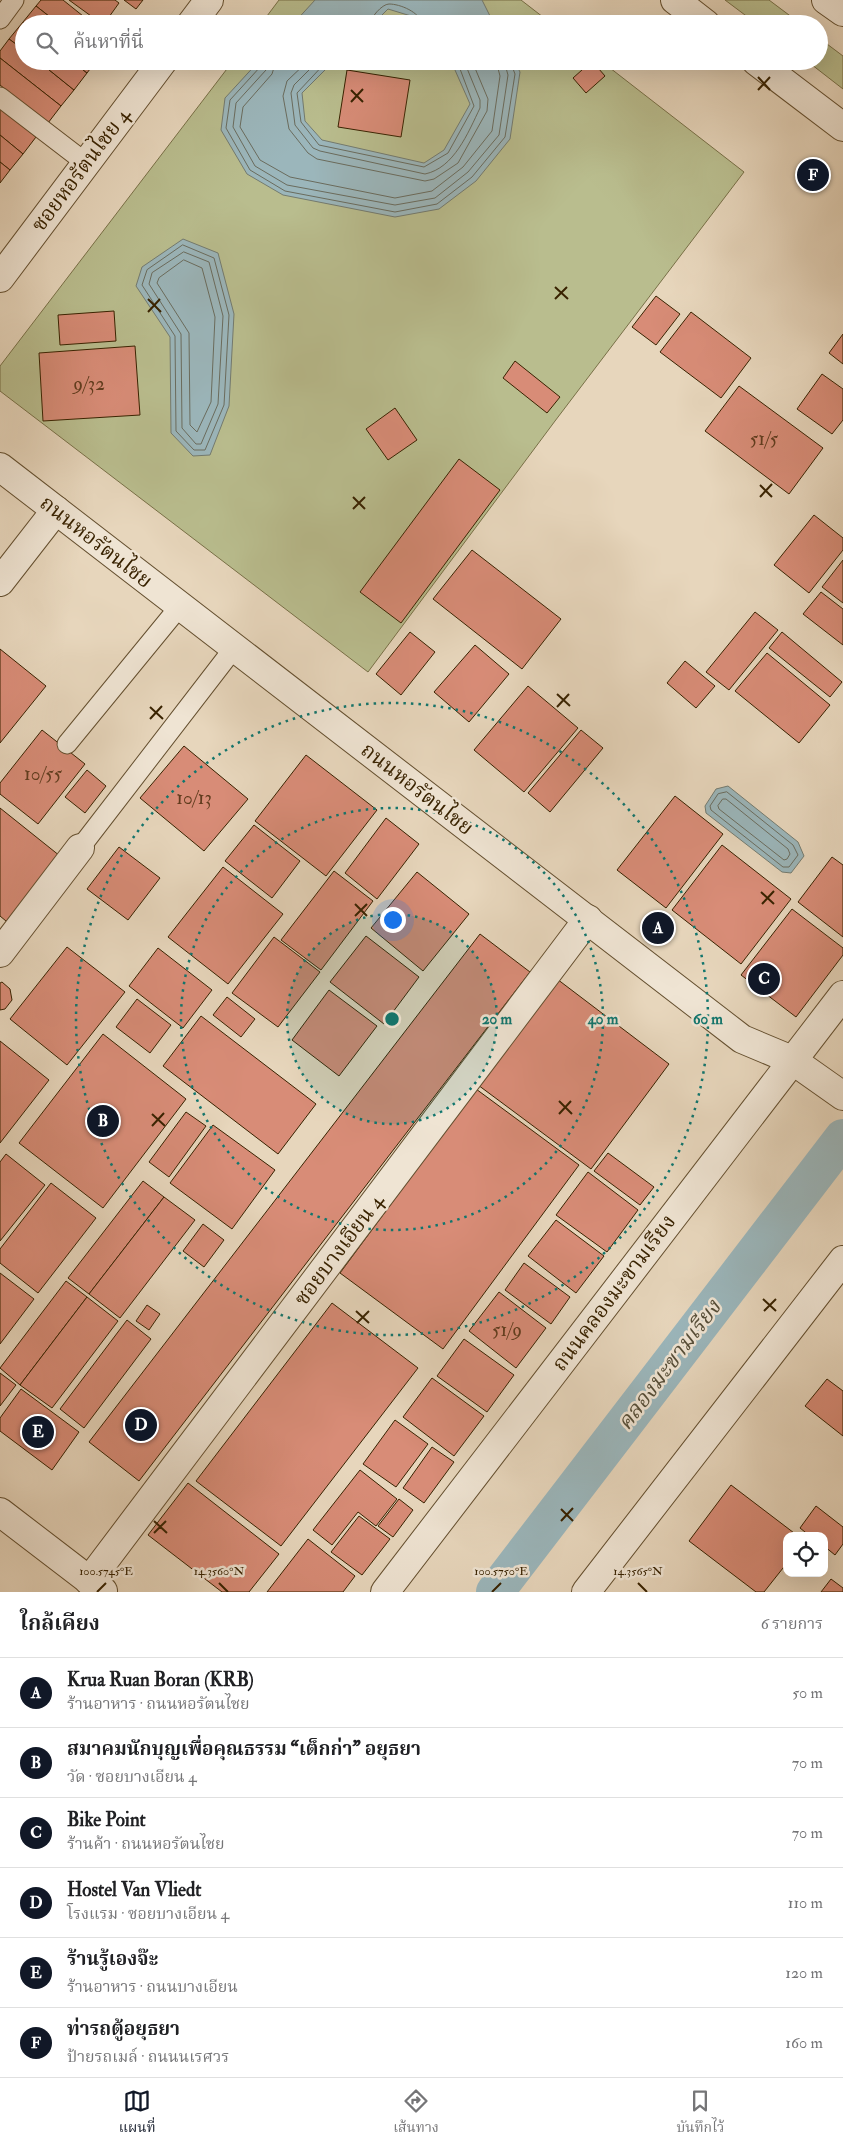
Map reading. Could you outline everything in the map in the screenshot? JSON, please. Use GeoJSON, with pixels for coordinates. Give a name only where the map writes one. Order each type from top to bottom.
{"type":"FeatureCollection","features":[{"type":"Feature","properties":{"kind":"street"},"geometry":{"type":"LineString","coordinates":[[198,15],[209,0]]}},
{"type":"Feature","properties":{"kind":"street"},"geometry":{"type":"LineString","coordinates":[[675,0],[694,15]]}},
{"type":"Feature","properties":{"kind":"street"},"geometry":{"type":"LineString","coordinates":[[826,0],[843,12]]}},
{"type":"Feature","properties":{"kind":"street","name":"ซอยหอรัตนไชย 4"},"geometry":{"type":"LineString","coordinates":[[0,278],[156,70]]}},
{"type":"Feature","properties":{"kind":"street"},"geometry":{"type":"LineString","coordinates":[[768,70],[843,127]]}},
{"type":"Feature","properties":{"kind":"street","name":"ถนนหอรัตนไชย"},"geometry":{"type":"LineString","coordinates":[[0,467],[742,1039],[792,1060],[834,1090]]}},
{"type":"Feature","properties":{"kind":"street"},"geometry":{"type":"LineString","coordinates":[[0,582],[56,510]]}},
{"type":"Feature","properties":{"kind":"street"},"geometry":{"type":"LineString","coordinates":[[0,953],[80,848]]}},
{"type":"Feature","properties":{"kind":"street","name":"ซอยบางเอียน 4"},"geometry":{"type":"LineString","coordinates":[[97,1586],[588,920]]}},
{"type":"Feature","properties":{"kind":"street","name":"ถนนคลองมะขามเรียง"},"geometry":{"type":"LineString","coordinates":[[385,1592],[843,995]]}},
{"type":"Feature","properties":{"kind":"street"},"geometry":{"type":"LineString","coordinates":[[586,1592],[843,1260]]}},
{"type":"Feature","properties":{"kind":"street"},"geometry":{"type":"LineString","coordinates":[[0,1512],[97,1586]]}},
{"type":"Feature","properties":{"kind":"lane"},"geometry":{"type":"LineString","coordinates":[[0,19],[14,0]]}},
{"type":"Feature","properties":{"kind":"lane"},"geometry":{"type":"LineString","coordinates":[[0,96],[86,163]]}},
{"type":"Feature","properties":{"kind":"lane"},"geometry":{"type":"LineString","coordinates":[[67,744],[180,606]]}},
{"type":"Feature","properties":{"kind":"lane"},"geometry":{"type":"LineString","coordinates":[[80,848],[234,648]]}},
{"type":"Feature","properties":{"kind":"green space"},"geometry":{"type":"Polygon","coordinates":[[[279,0],[521,0],[540,15],[268,15],[279,0]]]}},
{"type":"Feature","properties":{"kind":"green space"},"geometry":{"type":"Polygon","coordinates":[[[725,0],[769,0],[789,15],[745,15],[725,0]]]}},
{"type":"Feature","properties":{"kind":"green space"},"geometry":{"type":"Polygon","coordinates":[[[828,45],[843,56],[843,89],[819,70],[828,70],[828,45]]]}},
{"type":"Feature","properties":{"kind":"green space"},"geometry":{"type":"Polygon","coordinates":[[[226,70],[613,70],[744,172],[368,672],[0,391],[0,366],[226,70]]]}},
{"type":"Feature","properties":{"kind":"water"},"geometry":{"type":"Polygon","coordinates":[[[315,0],[482,0],[490,15],[408,15],[388,9],[382,15],[301,15],[315,0]]]}},
{"type":"Feature","properties":{"kind":"water"},"geometry":{"type":"Polygon","coordinates":[[[251,70],[325,70],[302,93],[305,121],[322,140],[424,163],[444,150],[470,104],[455,70],[519,70],[520,72],[510,139],[476,181],[439,209],[395,217],[283,195],[247,174],[221,130],[225,98],[251,70]]]}},
{"type":"Feature","properties":{"kind":"water"},"geometry":{"type":"Polygon","coordinates":[[[183,239],[218,253],[234,314],[229,406],[210,455],[193,456],[171,433],[170,337],[136,286],[142,267],[183,239]]]}},
{"type":"Feature","properties":{"kind":"water"},"geometry":{"type":"Polygon","coordinates":[[[728,786],[798,842],[804,856],[791,873],[782,872],[706,813],[705,806],[716,789],[728,786]]]}},
{"type":"Feature","properties":{"kind":"building"},"geometry":{"type":"Polygon","coordinates":[[[41,0],[63,0],[82,15],[48,15],[36,6],[41,0]]]}},
{"type":"Feature","properties":{"kind":"building"},"geometry":{"type":"Polygon","coordinates":[[[69,0],[115,0],[119,3],[110,15],[90,15],[69,0]]]}},
{"type":"Feature","properties":{"kind":"building"},"geometry":{"type":"Polygon","coordinates":[[[124,0],[143,0],[136,9],[124,0]]]}},
{"type":"Feature","properties":{"kind":"building"},"geometry":{"type":"Polygon","coordinates":[[[36,6],[48,15],[29,15],[36,6]]]}},
{"type":"Feature","properties":{"kind":"building"},"geometry":{"type":"Polygon","coordinates":[[[15,32],[15,43],[9,39],[15,32]]]}},
{"type":"Feature","properties":{"kind":"building"},"geometry":{"type":"Polygon","coordinates":[[[9,39],[15,43],[15,70],[0,58],[0,51],[9,39]]]}},
{"type":"Feature","properties":{"kind":"building"},"geometry":{"type":"Polygon","coordinates":[[[0,58],[61,106],[48,123],[0,85],[0,58]]]}},
{"type":"Feature","properties":{"kind":"building"},"geometry":{"type":"Polygon","coordinates":[[[15,70],[49,70],[74,90],[61,106],[15,70]]]}},
{"type":"Feature","properties":{"kind":"building"},"geometry":{"type":"Polygon","coordinates":[[[49,70],[83,70],[87,73],[74,90],[49,70]]]}},
{"type":"Feature","properties":{"kind":"building"},"geometry":{"type":"Polygon","coordinates":[[[347,70],[410,80],[401,137],[338,127],[347,70]]]}},
{"type":"Feature","properties":{"kind":"building"},"geometry":{"type":"Polygon","coordinates":[[[582,70],[600,70],[605,76],[586,93],[573,78],[582,70]]]}},
{"type":"Feature","properties":{"kind":"building"},"geometry":{"type":"Polygon","coordinates":[[[0,108],[36,137],[23,154],[0,135],[0,108]]]}},
{"type":"Feature","properties":{"kind":"building"},"geometry":{"type":"Polygon","coordinates":[[[0,135],[23,154],[10,170],[0,162],[0,135]]]}},
{"type":"Feature","properties":{"kind":"building"},"geometry":{"type":"Polygon","coordinates":[[[0,162],[10,170],[0,183],[0,162]]]}},
{"type":"Feature","properties":{"kind":"building"},"geometry":{"type":"Polygon","coordinates":[[[656,296],[680,314],[656,345],[632,327],[656,296]]]}},
{"type":"Feature","properties":{"kind":"building"},"geometry":{"type":"Polygon","coordinates":[[[114,311],[116,341],[60,345],[58,315],[114,311]]]}},
{"type":"Feature","properties":{"kind":"building"},"geometry":{"type":"Polygon","coordinates":[[[691,312],[751,358],[721,398],[660,352],[691,312]]]}},
{"type":"Feature","properties":{"kind":"building"},"geometry":{"type":"Polygon","coordinates":[[[843,334],[843,364],[829,353],[843,334]]]}},
{"type":"Feature","properties":{"kind":"building"},"geometry":{"type":"Polygon","coordinates":[[[135,346],[140,415],[43,421],[39,353],[135,346]]]}},
{"type":"Feature","properties":{"kind":"building"},"geometry":{"type":"Polygon","coordinates":[[[515,361],[560,397],[547,413],[503,378],[515,361]]]}},
{"type":"Feature","properties":{"kind":"building"},"geometry":{"type":"Polygon","coordinates":[[[822,374],[843,389],[843,420],[832,434],[797,409],[822,374]]]}},
{"type":"Feature","properties":{"kind":"building"},"geometry":{"type":"Polygon","coordinates":[[[739,386],[823,448],[789,494],[705,431],[739,386]]]}},
{"type":"Feature","properties":{"kind":"building"},"geometry":{"type":"Polygon","coordinates":[[[395,408],[417,440],[388,460],[366,429],[395,408]]]}},
{"type":"Feature","properties":{"kind":"building"},"geometry":{"type":"Polygon","coordinates":[[[459,459],[500,490],[401,623],[360,592],[459,459]]]}},
{"type":"Feature","properties":{"kind":"building"},"geometry":{"type":"Polygon","coordinates":[[[814,515],[843,538],[843,550],[809,593],[774,565],[814,515]]]}},
{"type":"Feature","properties":{"kind":"building"},"geometry":{"type":"Polygon","coordinates":[[[472,550],[561,619],[522,669],[433,599],[472,550]]]}},
{"type":"Feature","properties":{"kind":"building"},"geometry":{"type":"Polygon","coordinates":[[[843,560],[843,603],[822,587],[843,560]]]}},
{"type":"Feature","properties":{"kind":"building"},"geometry":{"type":"Polygon","coordinates":[[[821,592],[843,609],[843,645],[803,614],[821,592]]]}},
{"type":"Feature","properties":{"kind":"building"},"geometry":{"type":"Polygon","coordinates":[[[755,612],[778,630],[729,690],[706,672],[755,612]]]}},
{"type":"Feature","properties":{"kind":"building"},"geometry":{"type":"Polygon","coordinates":[[[410,632],[435,652],[401,695],[376,674],[410,632]]]}},
{"type":"Feature","properties":{"kind":"building"},"geometry":{"type":"Polygon","coordinates":[[[782,632],[842,682],[830,697],[769,648],[782,632]]]}},
{"type":"Feature","properties":{"kind":"building"},"geometry":{"type":"Polygon","coordinates":[[[475,645],[509,674],[469,722],[434,692],[475,645]]]}},
{"type":"Feature","properties":{"kind":"building"},"geometry":{"type":"Polygon","coordinates":[[[0,649],[46,686],[0,743],[0,649]]]}},
{"type":"Feature","properties":{"kind":"building"},"geometry":{"type":"Polygon","coordinates":[[[767,653],[830,705],[799,743],[735,691],[767,653]]]}},
{"type":"Feature","properties":{"kind":"building"},"geometry":{"type":"Polygon","coordinates":[[[685,661],[715,686],[696,708],[667,683],[685,661]]]}},
{"type":"Feature","properties":{"kind":"building"},"geometry":{"type":"Polygon","coordinates":[[[528,686],[578,728],[524,792],[474,750],[528,686]]]}},
{"type":"Feature","properties":{"kind":"building"},"geometry":{"type":"Polygon","coordinates":[[[42,730],[85,764],[38,824],[0,794],[0,783],[42,730]]]}},
{"type":"Feature","properties":{"kind":"building"},"geometry":{"type":"Polygon","coordinates":[[[581,730],[603,748],[550,812],[528,793],[581,730]]]}},
{"type":"Feature","properties":{"kind":"building"},"geometry":{"type":"Polygon","coordinates":[[[184,746],[248,799],[204,851],[140,798],[184,746]]]}},
{"type":"Feature","properties":{"kind":"building"},"geometry":{"type":"Polygon","coordinates":[[[306,755],[377,810],[326,876],[255,821],[306,755]]]}},
{"type":"Feature","properties":{"kind":"building"},"geometry":{"type":"Polygon","coordinates":[[[87,770],[106,786],[85,813],[65,797],[87,770]]]}},
{"type":"Feature","properties":{"kind":"building"},"geometry":{"type":"Polygon","coordinates":[[[675,796],[723,834],[666,908],[617,870],[675,796]]]}},
{"type":"Feature","properties":{"kind":"building"},"geometry":{"type":"Polygon","coordinates":[[[0,808],[65,860],[12,926],[0,916],[0,808]]]}},
{"type":"Feature","properties":{"kind":"building"},"geometry":{"type":"Polygon","coordinates":[[[386,818],[419,844],[377,899],[345,873],[386,818]]]}},
{"type":"Feature","properties":{"kind":"building"},"geometry":{"type":"Polygon","coordinates":[[[254,825],[300,861],[272,898],[225,861],[254,825]]]}},
{"type":"Feature","properties":{"kind":"building"},"geometry":{"type":"Polygon","coordinates":[[[722,845],[791,899],[741,964],[672,910],[722,845]]]}},
{"type":"Feature","properties":{"kind":"building"},"geometry":{"type":"Polygon","coordinates":[[[119,847],[160,878],[128,920],[87,889],[119,847]]]}},
{"type":"Feature","properties":{"kind":"building"},"geometry":{"type":"Polygon","coordinates":[[[832,857],[843,865],[843,937],[798,902],[832,857]]]}},
{"type":"Feature","properties":{"kind":"building"},"geometry":{"type":"Polygon","coordinates":[[[223,867],[283,914],[228,984],[168,937],[223,867]]]}},
{"type":"Feature","properties":{"kind":"building"},"geometry":{"type":"Polygon","coordinates":[[[334,871],[373,901],[321,970],[281,940],[334,871]]]}},
{"type":"Feature","properties":{"kind":"building"},"geometry":{"type":"Polygon","coordinates":[[[417,872],[469,914],[423,971],[371,928],[417,872]]]}},
{"type":"Feature","properties":{"kind":"building"},"geometry":{"type":"Polygon","coordinates":[[[792,909],[843,948],[843,955],[796,1017],[741,975],[792,909]]]}},
{"type":"Feature","properties":{"kind":"building"},"geometry":{"type":"Polygon","coordinates":[[[480,934],[530,972],[139,1481],[89,1442],[480,934]]]}},
{"type":"Feature","properties":{"kind":"building"},"geometry":{"type":"Polygon","coordinates":[[[366,936],[419,977],[384,1024],[330,982],[366,936]]]}},
{"type":"Feature","properties":{"kind":"building"},"geometry":{"type":"Polygon","coordinates":[[[274,937],[320,972],[278,1027],[232,993],[274,937]]]}},
{"type":"Feature","properties":{"kind":"building"},"geometry":{"type":"Polygon","coordinates":[[[67,947],[125,992],[67,1065],[10,1019],[67,947]]]}},
{"type":"Feature","properties":{"kind":"building"},"geometry":{"type":"Polygon","coordinates":[[[158,948],[212,990],[183,1028],[129,986],[158,948]]]}},
{"type":"Feature","properties":{"kind":"building"},"geometry":{"type":"Polygon","coordinates":[[[557,979],[669,1064],[591,1169],[478,1085],[557,979]]]}},
{"type":"Feature","properties":{"kind":"building"},"geometry":{"type":"Polygon","coordinates":[[[2,982],[10,989],[12,1000],[5,1009],[0,1010],[0,983],[2,982]]]}},
{"type":"Feature","properties":{"kind":"building"},"geometry":{"type":"Polygon","coordinates":[[[329,990],[377,1026],[339,1076],[292,1040],[329,990]]]}},
{"type":"Feature","properties":{"kind":"building"},"geometry":{"type":"Polygon","coordinates":[[[227,997],[255,1019],[241,1037],[213,1015],[227,997]]]}},
{"type":"Feature","properties":{"kind":"building"},"geometry":{"type":"Polygon","coordinates":[[[137,999],[171,1025],[150,1053],[116,1027],[137,999]]]}},
{"type":"Feature","properties":{"kind":"building"},"geometry":{"type":"Polygon","coordinates":[[[201,1016],[316,1104],[278,1154],[163,1066],[201,1016]]]}},
{"type":"Feature","properties":{"kind":"building"},"geometry":{"type":"Polygon","coordinates":[[[103,1034],[186,1099],[103,1208],[19,1143],[103,1034]]]}},
{"type":"Feature","properties":{"kind":"building"},"geometry":{"type":"Polygon","coordinates":[[[0,1041],[49,1080],[0,1143],[0,1041]]]}},
{"type":"Feature","properties":{"kind":"building"},"geometry":{"type":"Polygon","coordinates":[[[476,1089],[579,1165],[443,1349],[340,1273],[476,1089]]]}},
{"type":"Feature","properties":{"kind":"building"},"geometry":{"type":"Polygon","coordinates":[[[186,1112],[206,1126],[169,1177],[149,1162],[186,1112]]]}},
{"type":"Feature","properties":{"kind":"building"},"geometry":{"type":"Polygon","coordinates":[[[213,1125],[275,1170],[232,1229],[170,1183],[213,1125]]]}},
{"type":"Feature","properties":{"kind":"building"},"geometry":{"type":"Polygon","coordinates":[[[608,1153],[654,1187],[640,1205],[594,1171],[608,1153]]]}},
{"type":"Feature","properties":{"kind":"building"},"geometry":{"type":"Polygon","coordinates":[[[6,1154],[45,1185],[0,1241],[0,1162],[6,1154]]]}},
{"type":"Feature","properties":{"kind":"building"},"geometry":{"type":"Polygon","coordinates":[[[588,1172],[638,1210],[607,1252],[556,1215],[588,1172]]]}},
{"type":"Feature","properties":{"kind":"building"},"geometry":{"type":"Polygon","coordinates":[[[143,1181],[164,1197],[89,1294],[68,1278],[143,1181]]]}},
{"type":"Feature","properties":{"kind":"building"},"geometry":{"type":"Polygon","coordinates":[[[51,1183],[96,1218],[38,1293],[0,1263],[0,1249],[51,1183]]]}},
{"type":"Feature","properties":{"kind":"building"},"geometry":{"type":"Polygon","coordinates":[[[164,1197],[195,1220],[120,1318],[89,1294],[164,1197]]]}},
{"type":"Feature","properties":{"kind":"building"},"geometry":{"type":"Polygon","coordinates":[[[556,1220],[604,1256],[576,1293],[528,1256],[556,1220]]]}},
{"type":"Feature","properties":{"kind":"building"},"geometry":{"type":"Polygon","coordinates":[[[203,1224],[224,1240],[204,1267],[183,1251],[203,1224]]]}},
{"type":"Feature","properties":{"kind":"building"},"geometry":{"type":"Polygon","coordinates":[[[524,1263],[570,1297],[551,1324],[505,1290],[524,1263]]]}},
{"type":"Feature","properties":{"kind":"building"},"geometry":{"type":"Polygon","coordinates":[[[0,1273],[34,1299],[0,1344],[0,1273]]]}},
{"type":"Feature","properties":{"kind":"building"},"geometry":{"type":"Polygon","coordinates":[[[66,1281],[87,1297],[20,1385],[0,1368],[66,1281]]]}},
{"type":"Feature","properties":{"kind":"building"},"geometry":{"type":"Polygon","coordinates":[[[499,1292],[546,1328],[516,1368],[469,1331],[499,1292]]]}},
{"type":"Feature","properties":{"kind":"building"},"geometry":{"type":"Polygon","coordinates":[[[87,1297],[118,1321],[52,1408],[20,1385],[87,1297]]]}},
{"type":"Feature","properties":{"kind":"building"},"geometry":{"type":"Polygon","coordinates":[[[332,1303],[418,1368],[281,1546],[196,1481],[332,1303]]]}},
{"type":"Feature","properties":{"kind":"building"},"geometry":{"type":"Polygon","coordinates":[[[147,1305],[160,1314],[149,1330],[136,1321],[147,1305]]]}},
{"type":"Feature","properties":{"kind":"building"},"geometry":{"type":"Polygon","coordinates":[[[127,1320],[151,1339],[84,1428],[60,1409],[127,1320]]]}},
{"type":"Feature","properties":{"kind":"building"},"geometry":{"type":"Polygon","coordinates":[[[464,1339],[514,1375],[487,1412],[437,1376],[464,1339]]]}},
{"type":"Feature","properties":{"kind":"building"},"geometry":{"type":"Polygon","coordinates":[[[0,1373],[16,1385],[0,1406],[0,1373]]]}},
{"type":"Feature","properties":{"kind":"building"},"geometry":{"type":"Polygon","coordinates":[[[432,1378],[484,1416],[454,1456],[403,1417],[432,1378]]]}},
{"type":"Feature","properties":{"kind":"building"},"geometry":{"type":"Polygon","coordinates":[[[827,1379],[843,1391],[843,1436],[805,1406],[827,1379]]]}},
{"type":"Feature","properties":{"kind":"building"},"geometry":{"type":"Polygon","coordinates":[[[21,1389],[79,1432],[52,1470],[0,1431],[0,1418],[21,1389]]]}},
{"type":"Feature","properties":{"kind":"building"},"geometry":{"type":"Polygon","coordinates":[[[395,1420],[428,1444],[396,1487],[363,1464],[395,1420]]]}},
{"type":"Feature","properties":{"kind":"building"},"geometry":{"type":"Polygon","coordinates":[[[432,1447],[454,1462],[424,1503],[403,1488],[432,1447]]]}},
{"type":"Feature","properties":{"kind":"building"},"geometry":{"type":"Polygon","coordinates":[[[360,1470],[397,1499],[376,1526],[358,1512],[332,1545],[313,1530],[360,1470]]]}},
{"type":"Feature","properties":{"kind":"building"},"geometry":{"type":"Polygon","coordinates":[[[188,1483],[279,1554],[249,1592],[222,1592],[148,1535],[188,1483]]]}},
{"type":"Feature","properties":{"kind":"building"},"geometry":{"type":"Polygon","coordinates":[[[731,1485],[793,1532],[783,1532],[783,1568],[764,1592],[756,1592],[689,1541],[731,1485]]]}},
{"type":"Feature","properties":{"kind":"building"},"geometry":{"type":"Polygon","coordinates":[[[399,1499],[413,1510],[393,1537],[378,1526],[399,1499]]]}},
{"type":"Feature","properties":{"kind":"building"},"geometry":{"type":"Polygon","coordinates":[[[816,1506],[843,1527],[843,1544],[835,1555],[828,1549],[828,1532],[805,1532],[800,1528],[816,1506]]]}},
{"type":"Feature","properties":{"kind":"building"},"geometry":{"type":"Polygon","coordinates":[[[359,1516],[390,1539],[362,1575],[331,1552],[359,1516]]]}},
{"type":"Feature","properties":{"kind":"building"},"geometry":{"type":"Polygon","coordinates":[[[308,1539],[355,1576],[343,1592],[267,1592],[308,1539]]]}},
{"type":"Feature","properties":{"kind":"building"},"geometry":{"type":"Polygon","coordinates":[[[831,1579],[843,1588],[843,1592],[821,1592],[831,1579]]]}},
{"type":"Feature","properties":{"kind":"waterway","name":"คลองมะขามเรียง"},"geometry":{"type":"LineString","coordinates":[[495,1592],[843,1138]]}},
{"type":"Feature","properties":{"kind":"place","name":"ท่ารถตู้อยุธยา"},"geometry":{"type":"Point","coordinates":[813,175]}},
{"type":"Feature","properties":{"kind":"place","name":"Krua Ruan Boran (KRB)"},"geometry":{"type":"Point","coordinates":[658,928]}},
{"type":"Feature","properties":{"kind":"place","name":"Bike Point"},"geometry":{"type":"Point","coordinates":[764,979]}},
{"type":"Feature","properties":{"kind":"place","name":"สมาคมนักบุญเพื่อคุณธรรม “เต็กก่า” อยุธยา"},"geometry":{"type":"Point","coordinates":[103,1121]}},
{"type":"Feature","properties":{"kind":"place","name":"Hostel Van Vliedt"},"geometry":{"type":"Point","coordinates":[141,1425]}},
{"type":"Feature","properties":{"kind":"place","name":"ร้านรู้เองจ๊ะ"},"geometry":{"type":"Point","coordinates":[38,1432]}}]}
